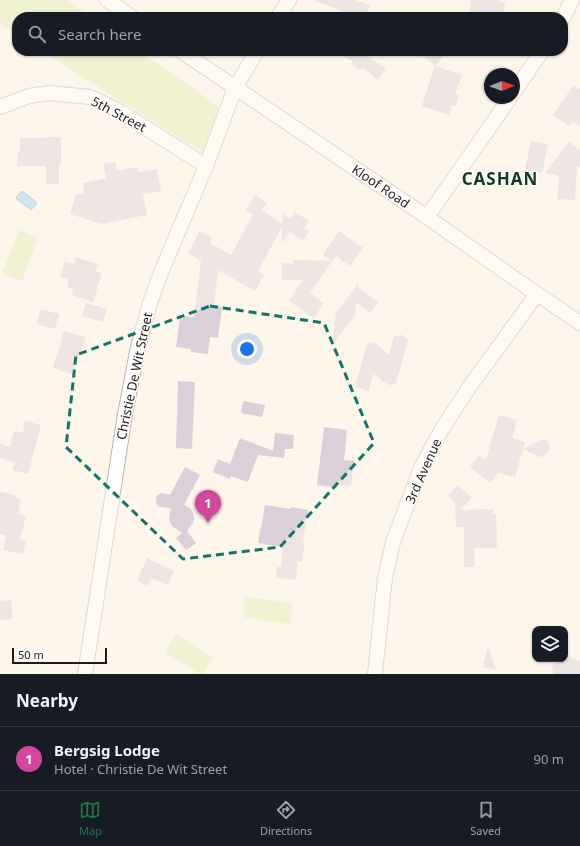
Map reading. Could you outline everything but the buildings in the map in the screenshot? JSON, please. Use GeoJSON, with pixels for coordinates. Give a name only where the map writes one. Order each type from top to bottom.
{"type":"FeatureCollection","features":[{"type":"Feature","properties":{"kind":"street"},"geometry":{"type":"LineString","coordinates":[[107,0],[125,12]]}},
{"type":"Feature","properties":{"kind":"street"},"geometry":{"type":"LineString","coordinates":[[281,12],[289,0]]}},
{"type":"Feature","properties":{"kind":"street"},"geometry":{"type":"LineString","coordinates":[[566,12],[572,0]]}},
{"type":"Feature","properties":{"kind":"street","name":"Kloof Road"},"geometry":{"type":"LineString","coordinates":[[189,56],[580,322]]}},
{"type":"Feature","properties":{"kind":"street","name":"Christie De Wit Street"},"geometry":{"type":"LineString","coordinates":[[85,674],[125,414],[138,347],[150,302],[206,166],[235,88],[254,56]]}},
{"type":"Feature","properties":{"kind":"street"},"geometry":{"type":"LineString","coordinates":[[520,83],[539,56]]}},
{"type":"Feature","properties":{"kind":"street","name":"5th Street"},"geometry":{"type":"LineString","coordinates":[[0,107],[29,96],[49,93],[90,97],[121,112],[206,166]]}},
{"type":"Feature","properties":{"kind":"street"},"geometry":{"type":"LineString","coordinates":[[427,217],[506,104]]}},
{"type":"Feature","properties":{"kind":"street","name":"3rd Avenue"},"geometry":{"type":"LineString","coordinates":[[375,674],[384,578],[393,542],[422,468],[442,429],[537,294]]}},
{"type":"Feature","properties":{"kind":"highlighted area"},"geometry":{"type":"Polygon","coordinates":[[[210,306],[324,323],[374,443],[280,547],[183,559],[66,447],[76,355],[210,306]]]}},
{"type":"Feature","properties":{"kind":"green space"},"geometry":{"type":"Polygon","coordinates":[[[0,0],[68,0],[85,12],[12,12],[12,32],[0,24],[0,0]]]}},
{"type":"Feature","properties":{"kind":"green space"},"geometry":{"type":"Polygon","coordinates":[[[50,56],[147,56],[219,107],[203,153],[50,56]]]}},
{"type":"Feature","properties":{"kind":"green space"},"geometry":{"type":"Polygon","coordinates":[[[19,230],[38,237],[22,281],[2,274],[19,230]]]}},
{"type":"Feature","properties":{"kind":"green space"},"geometry":{"type":"Polygon","coordinates":[[[245,597],[293,603],[290,624],[243,617],[245,597]]]}},
{"type":"Feature","properties":{"kind":"green space"},"geometry":{"type":"Polygon","coordinates":[[[176,634],[213,657],[202,674],[165,652],[176,634]]]}},
{"type":"Feature","properties":{"kind":"water"},"geometry":{"type":"Polygon","coordinates":[[[22,191],[37,203],[31,210],[16,198],[22,191]]]}},
{"type":"Feature","properties":{"kind":"place","name":"Bergsig Lodge"},"geometry":{"type":"Point","coordinates":[208,523]}},
{"type":"Feature","properties":{"kind":"district","name":"CASHAN"},"geometry":{"type":"Point","coordinates":[500,178]}}]}
